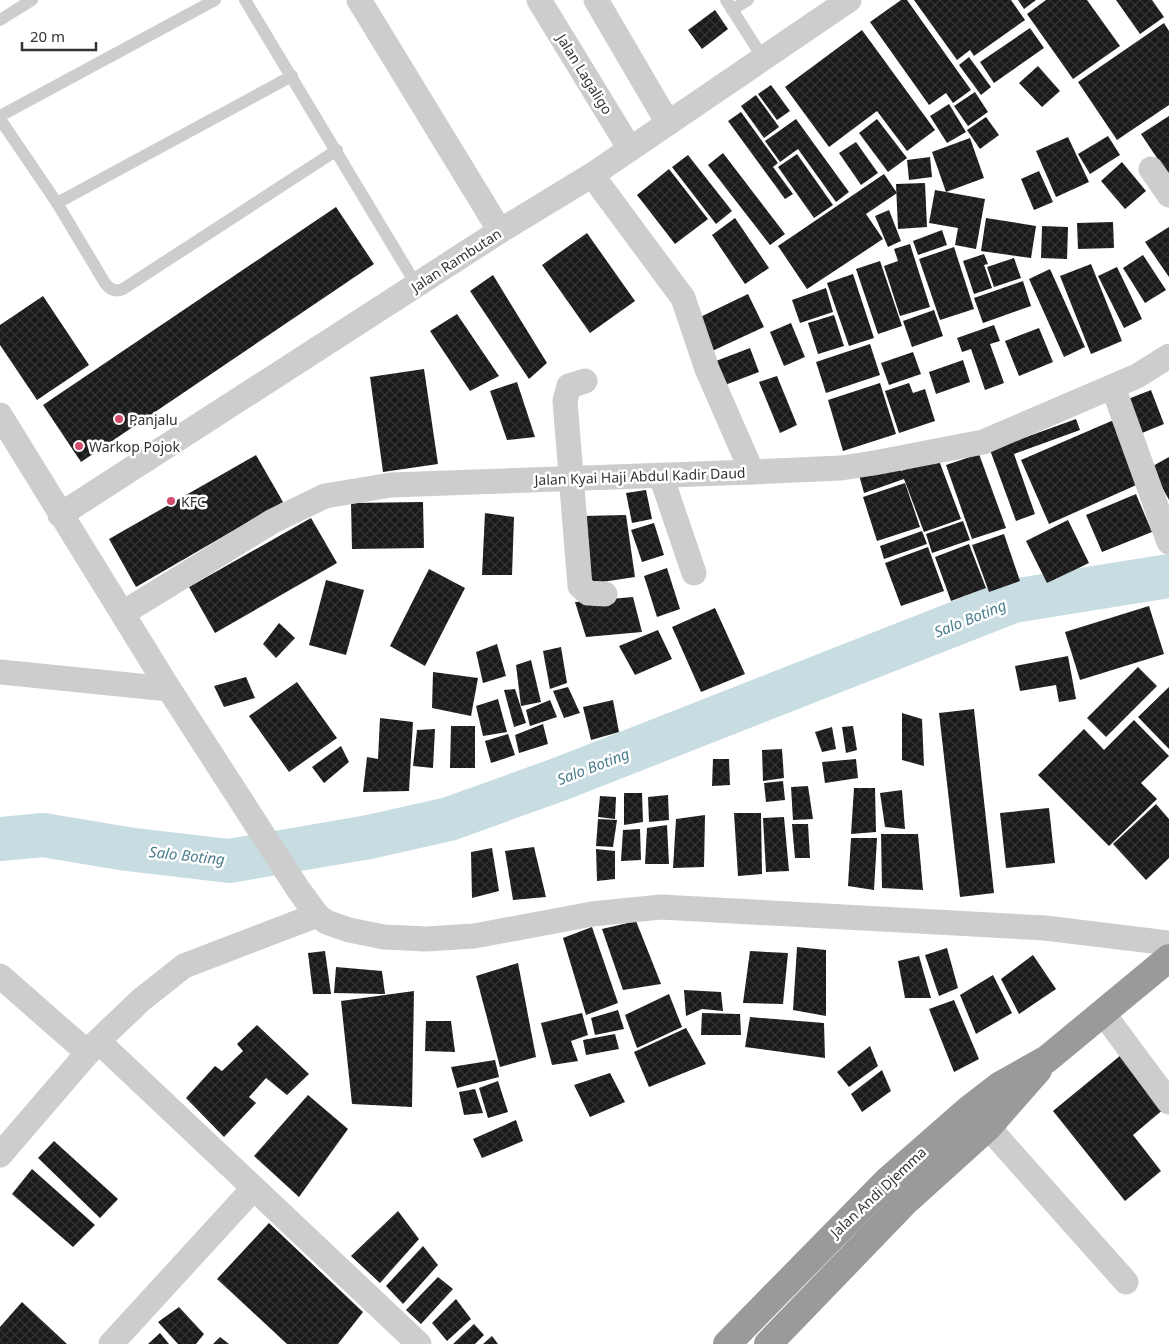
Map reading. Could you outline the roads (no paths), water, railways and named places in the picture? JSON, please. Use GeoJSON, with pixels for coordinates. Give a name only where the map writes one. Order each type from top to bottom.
{"type":"FeatureCollection","features":[{"type":"Feature","properties":{"kind":"highway","name":"Jalan Andi Djemma"},"geometry":{"type":"LineString","coordinates":[[768,1344],[906,1201],[988,1127],[1016,1098],[1047,1060],[1169,958]]}},
{"type":"Feature","properties":{"kind":"highway","name":"Jalan Andi Djemma"},"geometry":{"type":"LineString","coordinates":[[727,1344],[886,1181],[999,1086],[1047,1060]]}},
{"type":"Feature","properties":{"kind":"highway"},"geometry":{"type":"LineString","coordinates":[[886,1181],[906,1201]]}},
{"type":"Feature","properties":{"kind":"street"},"geometry":{"type":"LineString","coordinates":[[359,0],[500,231]]}},
{"type":"Feature","properties":{"kind":"street","name":"Jalan Lagaligo"},"geometry":{"type":"LineString","coordinates":[[539,0],[630,149]]}},
{"type":"Feature","properties":{"kind":"street"},"geometry":{"type":"LineString","coordinates":[[596,0],[668,123]]}},
{"type":"Feature","properties":{"kind":"street","name":"Jalan Rambutan"},"geometry":{"type":"LineString","coordinates":[[60,515],[500,231],[592,175],[849,0]]}},
{"type":"Feature","properties":{"kind":"street"},"geometry":{"type":"LineString","coordinates":[[1151,169],[1169,195]]}},
{"type":"Feature","properties":{"kind":"street"},"geometry":{"type":"LineString","coordinates":[[592,175],[683,298],[707,370],[752,472]]}},
{"type":"Feature","properties":{"kind":"street","name":"Jalan Kyai Haji Abdul Kadir Daud"},"geometry":{"type":"LineString","coordinates":[[123,613],[273,521],[325,496],[391,485],[841,468],[982,442],[1137,376],[1169,356]]}},
{"type":"Feature","properties":{"kind":"street"},"geometry":{"type":"LineString","coordinates":[[586,381],[569,386],[566,391],[580,586],[588,593],[604,594]]}},
{"type":"Feature","properties":{"kind":"street"},"geometry":{"type":"LineString","coordinates":[[1112,387],[1169,542]]}},
{"type":"Feature","properties":{"kind":"street"},"geometry":{"type":"LineString","coordinates":[[0,415],[169,689],[298,889],[317,915],[326,922],[349,930],[384,937],[426,939],[474,936],[609,911],[661,907],[1045,928],[1169,943]]}},
{"type":"Feature","properties":{"kind":"street"},"geometry":{"type":"LineString","coordinates":[[661,476],[694,573]]}},
{"type":"Feature","properties":{"kind":"street"},"geometry":{"type":"LineString","coordinates":[[0,672],[169,689]]}},
{"type":"Feature","properties":{"kind":"street"},"geometry":{"type":"LineString","coordinates":[[4,1145],[93,1047],[130,1010],[184,966],[317,915]]}},
{"type":"Feature","properties":{"kind":"street"},"geometry":{"type":"LineString","coordinates":[[0,976],[93,1047],[253,1188],[410,1341]]}},
{"type":"Feature","properties":{"kind":"street"},"geometry":{"type":"LineString","coordinates":[[1103,1012],[1169,1102]]}},
{"type":"Feature","properties":{"kind":"street"},"geometry":{"type":"LineString","coordinates":[[988,1127],[1126,1282]]}},
{"type":"Feature","properties":{"kind":"street"},"geometry":{"type":"LineString","coordinates":[[111,1344],[253,1188]]}},
{"type":"Feature","properties":{"kind":"lane"},"geometry":{"type":"LineString","coordinates":[[0,20],[32,0]]}},
{"type":"Feature","properties":{"kind":"lane"},"geometry":{"type":"LineString","coordinates":[[215,0],[0,118],[57,203],[108,288],[120,290],[337,150]]}},
{"type":"Feature","properties":{"kind":"lane"},"geometry":{"type":"LineString","coordinates":[[245,0],[337,150],[417,286]]}},
{"type":"Feature","properties":{"kind":"lane"},"geometry":{"type":"LineString","coordinates":[[748,0],[729,5],[763,58]]}},
{"type":"Feature","properties":{"kind":"lane"},"geometry":{"type":"LineString","coordinates":[[57,203],[292,76]]}},
{"type":"Feature","properties":{"kind":"waterway","name":"Salo Boting"},"geometry":{"type":"LineString","coordinates":[[0,839],[43,835],[127,849],[229,861],[369,837],[449,819],[560,779],[1013,601],[1169,576]]}},
{"type":"Feature","properties":{"kind":"place","name":"Panjalu"},"geometry":{"type":"Point","coordinates":[119,419]}},
{"type":"Feature","properties":{"kind":"place","name":"Warkop Pojok"},"geometry":{"type":"Point","coordinates":[79,446]}},
{"type":"Feature","properties":{"kind":"place","name":"KFC"},"geometry":{"type":"Point","coordinates":[171,501]}}]}
